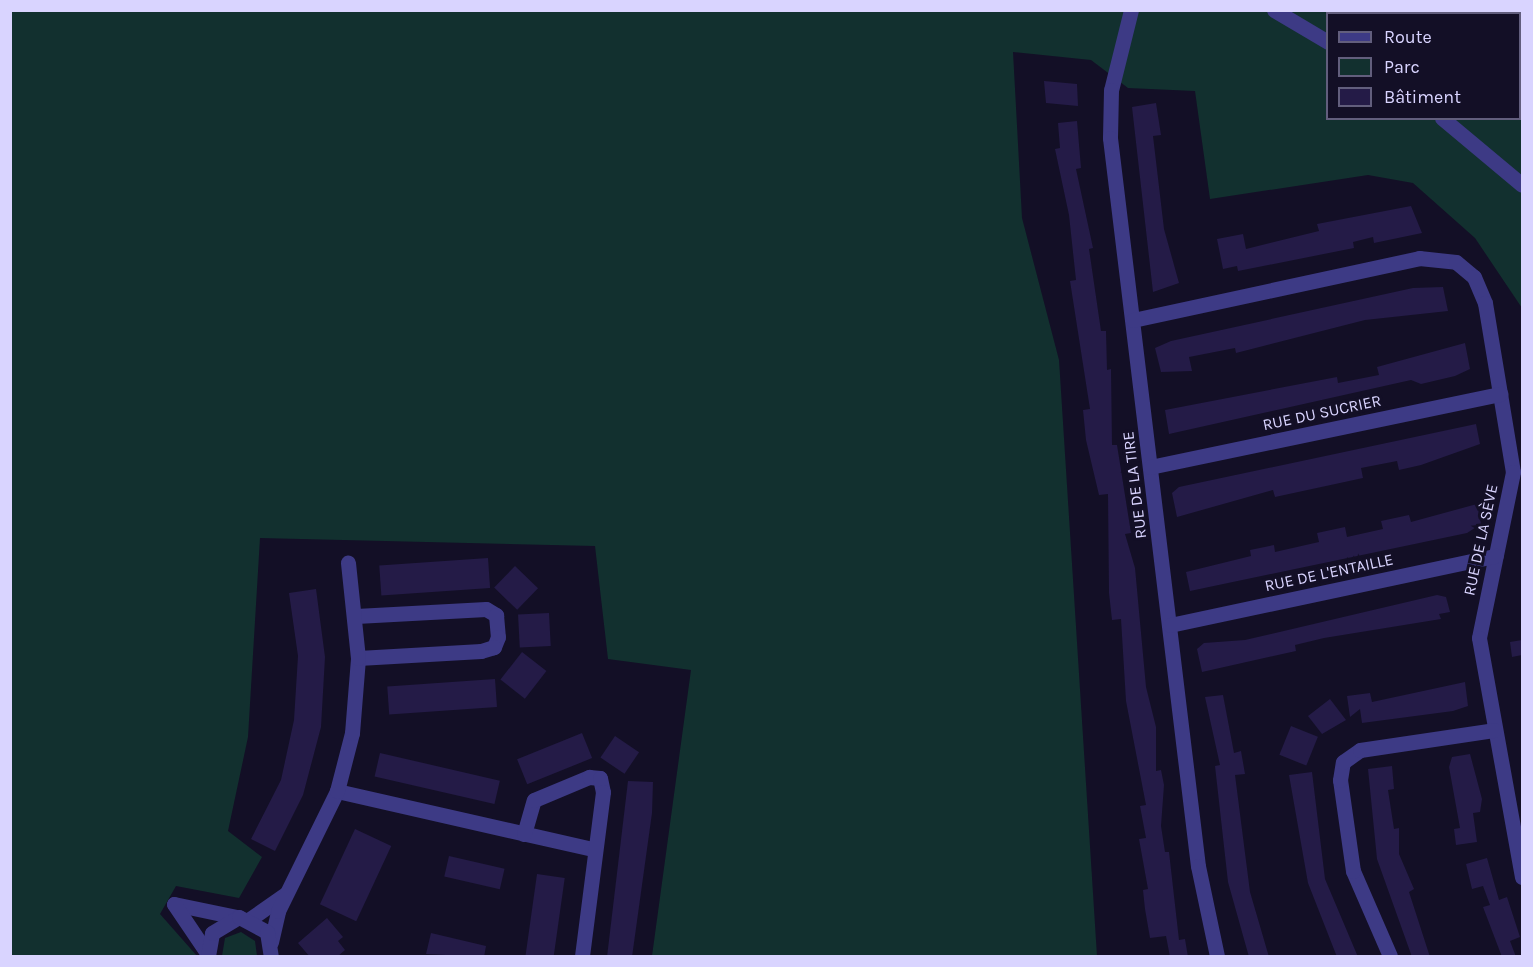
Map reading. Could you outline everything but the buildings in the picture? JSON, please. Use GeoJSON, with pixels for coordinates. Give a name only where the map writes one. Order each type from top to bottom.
{"type":"FeatureCollection","features":[{"type":"Feature","properties":{"kind":"street","name":"RUE DE LA TIRE"},"geometry":{"type":"LineString","coordinates":[[1131,10],[1108,123],[1198,866],[1217,957]]}},
{"type":"Feature","properties":{"kind":"street"},"geometry":{"type":"LineString","coordinates":[[1274,10],[1326,41]]}},
{"type":"Feature","properties":{"kind":"street"},"geometry":{"type":"LineString","coordinates":[[1444,120],[1522,185]]}},
{"type":"Feature","properties":{"kind":"street","name":"RUE DE LA SÈVE"},"geometry":{"type":"LineString","coordinates":[[1133,321],[1419,258],[1446,259],[1467,268],[1481,289],[1513,472],[1479,638],[1522,877]]}},
{"type":"Feature","properties":{"kind":"street","name":"RUE DU SUCRIER"},"geometry":{"type":"LineString","coordinates":[[1150,467],[1500,394]]}},
{"type":"Feature","properties":{"kind":"street","name":"RUE DE L'ENTAILLE"},"geometry":{"type":"LineString","coordinates":[[1170,624],[1496,556]]}},
{"type":"Feature","properties":{"kind":"street"},"geometry":{"type":"LineString","coordinates":[[272,952],[289,891],[337,792],[352,733],[358,658],[356,616],[348,563]]}},
{"type":"Feature","properties":{"kind":"street"},"geometry":{"type":"LineString","coordinates":[[356,616],[486,609],[496,615],[498,637],[494,647],[481,651],[358,658]]}},
{"type":"Feature","properties":{"kind":"street"},"geometry":{"type":"LineString","coordinates":[[1390,957],[1353,871],[1340,780],[1343,762],[1360,750],[1494,730]]}},
{"type":"Feature","properties":{"kind":"street"},"geometry":{"type":"LineString","coordinates":[[524,834],[534,800],[595,776],[603,782],[593,849],[582,957]]}},
{"type":"Feature","properties":{"kind":"street"},"geometry":{"type":"LineString","coordinates":[[337,792],[593,849]]}},
{"type":"Feature","properties":{"kind":"street"},"geometry":{"type":"LineString","coordinates":[[207,955],[219,925],[244,918],[289,891]]}},
{"type":"Feature","properties":{"kind":"street"},"geometry":{"type":"LineString","coordinates":[[207,955],[174,904],[244,918],[272,952]]}},
{"type":"Feature","properties":{"kind":"green space"},"geometry":{"type":"Polygon","coordinates":[[[10,11],[1460,11],[1326,12],[1326,120],[1521,120],[1522,87],[1522,308],[1475,238],[1413,183],[1368,175],[1210,199],[1195,91],[1128,88],[1091,60],[1013,52],[1022,218],[1059,360],[1097,956],[652,956],[691,670],[608,659],[595,546],[260,538],[248,737],[228,831],[262,857],[239,898],[176,886],[160,914],[197,956],[11,956],[10,11]]]}},
{"type":"Feature","properties":{"kind":"green space"},"geometry":{"type":"Polygon","coordinates":[[[241,932],[255,941],[257,956],[222,956],[225,938],[241,932]]]}}]}
